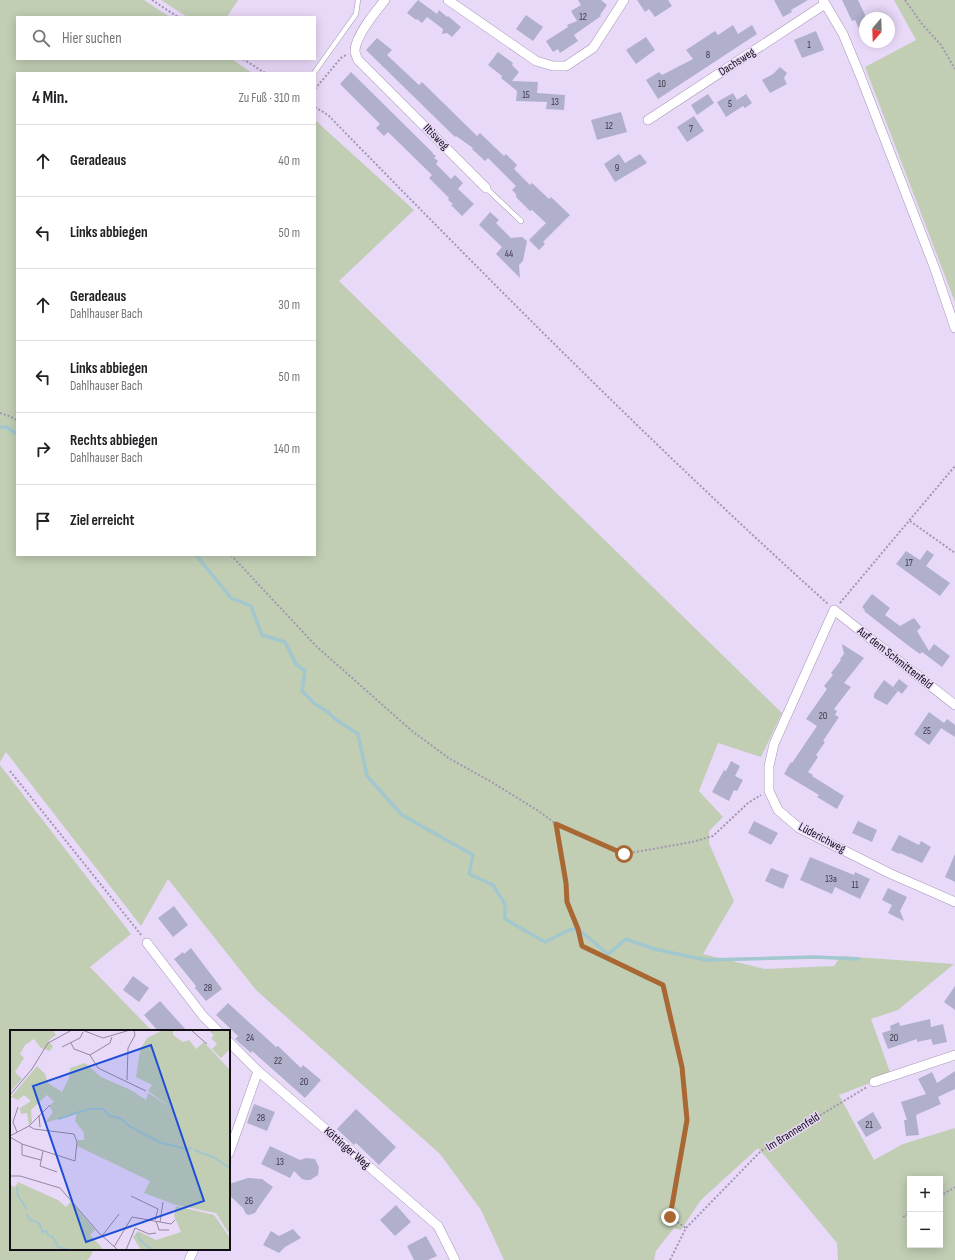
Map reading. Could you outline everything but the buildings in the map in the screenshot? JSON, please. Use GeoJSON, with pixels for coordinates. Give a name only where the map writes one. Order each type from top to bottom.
{"type":"FeatureCollection","features":[{"type":"Feature","properties":{"kind":"street"},"geometry":{"type":"LineString","coordinates":[[355,51],[358,39],[375,12],[385,0]]}},
{"type":"Feature","properties":{"kind":"street"},"geometry":{"type":"LineString","coordinates":[[448,0],[536,61],[553,66],[566,66],[593,48],[624,0]]}},
{"type":"Feature","properties":{"kind":"street"},"geometry":{"type":"LineString","coordinates":[[824,2],[843,34],[860,75],[955,327]]}},
{"type":"Feature","properties":{"kind":"street","name":"Dachsweg"},"geometry":{"type":"LineString","coordinates":[[648,120],[824,2]]}},
{"type":"Feature","properties":{"kind":"street","name":"Iltisweg"},"geometry":{"type":"LineString","coordinates":[[355,51],[358,60],[486,188]]}},
{"type":"Feature","properties":{"kind":"street","name":"Auf dem Schmittenfeld"},"geometry":{"type":"LineString","coordinates":[[834,610],[955,705]]}},
{"type":"Feature","properties":{"kind":"street","name":"Lüderichweg"},"geometry":{"type":"LineString","coordinates":[[834,610],[774,744],[769,766],[769,790],[778,810],[799,828],[891,874],[955,902]]}},
{"type":"Feature","properties":{"kind":"street"},"geometry":{"type":"LineString","coordinates":[[147,944],[203,1016],[217,1030]]}},
{"type":"Feature","properties":{"kind":"street","name":"Köttinger Weg"},"geometry":{"type":"LineString","coordinates":[[230,1043],[258,1071],[438,1226],[455,1260]]}},
{"type":"Feature","properties":{"kind":"street"},"geometry":{"type":"LineString","coordinates":[[874,1082],[955,1055]]}},
{"type":"Feature","properties":{"kind":"street"},"geometry":{"type":"LineString","coordinates":[[230,1150],[258,1071]]}},
{"type":"Feature","properties":{"kind":"street"},"geometry":{"type":"LineString","coordinates":[[189,1260],[194,1250]]}},
{"type":"Feature","properties":{"kind":"lane"},"geometry":{"type":"LineString","coordinates":[[315,72],[356,14],[358,0]]}},
{"type":"Feature","properties":{"kind":"lane","name":"Iltisweg"},"geometry":{"type":"LineString","coordinates":[[486,188],[521,221]]}},
{"type":"Feature","properties":{"kind":"path"},"geometry":{"type":"LineString","coordinates":[[152,0],[176,16]]}},
{"type":"Feature","properties":{"kind":"path"},"geometry":{"type":"LineString","coordinates":[[905,0],[922,24],[941,45],[955,69]]}},
{"type":"Feature","properties":{"kind":"path"},"geometry":{"type":"LineString","coordinates":[[316,88],[341,58],[355,51]]}},
{"type":"Feature","properties":{"kind":"path"},"geometry":{"type":"LineString","coordinates":[[245,60],[263,72]]}},
{"type":"Feature","properties":{"kind":"path"},"geometry":{"type":"LineString","coordinates":[[316,107],[328,115],[505,296],[725,509],[834,610],[955,466]]}},
{"type":"Feature","properties":{"kind":"path"},"geometry":{"type":"LineString","coordinates":[[0,413],[16,420]]}},
{"type":"Feature","properties":{"kind":"path"},"geometry":{"type":"LineString","coordinates":[[910,520],[955,552]]}},
{"type":"Feature","properties":{"kind":"path"},"geometry":{"type":"LineString","coordinates":[[232,556],[316,646],[412,731],[450,759],[490,781],[540,812],[556,824],[624,854],[692,842],[713,836],[748,803],[769,790]]}},
{"type":"Feature","properties":{"kind":"path"},"geometry":{"type":"LineString","coordinates":[[10,771],[147,944]]}},
{"type":"Feature","properties":{"kind":"path"},"geometry":{"type":"LineString","coordinates":[[556,824],[566,883],[567,902],[578,929],[582,946],[663,985],[682,1067],[687,1120],[670,1217],[686,1228]]}},
{"type":"Feature","properties":{"kind":"path","name":"Im Brannenfeld"},"geometry":{"type":"LineString","coordinates":[[670,1260],[686,1228],[762,1151],[874,1082]]}},
{"type":"Feature","properties":{"kind":"path"},"geometry":{"type":"LineString","coordinates":[[943,1194],[955,1187]]}},
{"type":"Feature","properties":{"kind":"path"},"geometry":{"type":"LineString","coordinates":[[903,1217],[907,1215]]}},
{"type":"Feature","properties":{"kind":"green space"},"geometry":{"type":"Polygon","coordinates":[[[0,0],[144,0],[168,16],[16,16],[16,60],[233,60],[251,72],[16,72],[16,556],[316,556],[316,121],[414,210],[339,281],[782,713],[761,757],[718,743],[699,791],[723,817],[709,831],[709,843],[734,901],[703,954],[765,969],[834,966],[841,956],[954,964],[898,1010],[871,1019],[891,1075],[839,1095],[874,1160],[903,1144],[955,1128],[955,1260],[838,1260],[837,1243],[758,1148],[701,1200],[681,1230],[674,1228],[656,1251],[654,1260],[504,1260],[481,1210],[440,1154],[256,990],[168,879],[141,926],[6,752],[0,762],[0,0]]]}},
{"type":"Feature","properties":{"kind":"green space"},"geometry":{"type":"Polygon","coordinates":[[[161,0],[238,0],[228,16],[185,16],[161,0]]]}},
{"type":"Feature","properties":{"kind":"green space"},"geometry":{"type":"Polygon","coordinates":[[[894,0],[955,0],[955,302],[865,67],[916,40],[894,0]]]}},
{"type":"Feature","properties":{"kind":"green space"},"geometry":{"type":"Polygon","coordinates":[[[0,765],[131,934],[90,967],[151,1030],[10,1030],[10,1250],[94,1250],[87,1260],[0,1260],[0,765]]]}},
{"type":"Feature","properties":{"kind":"waterway"},"geometry":{"type":"LineString","coordinates":[[0,427],[6,427],[16,433]]}},
{"type":"Feature","properties":{"kind":"waterway"},"geometry":{"type":"LineString","coordinates":[[197,556],[231,598],[251,606],[262,635],[285,642],[296,664],[305,671],[302,691],[315,704],[358,734],[367,776],[402,815],[473,855],[469,874],[493,885],[505,904],[505,919],[545,942],[569,930],[578,929],[608,954],[626,939],[654,949],[706,960],[815,957],[858,959]]}},
{"type":"Feature","properties":{"kind":"route"},"geometry":{"type":"LineString","coordinates":[[624,854],[556,824],[566,883],[567,902],[578,929],[582,946],[663,985],[682,1067],[687,1120],[670,1217]]}}]}
